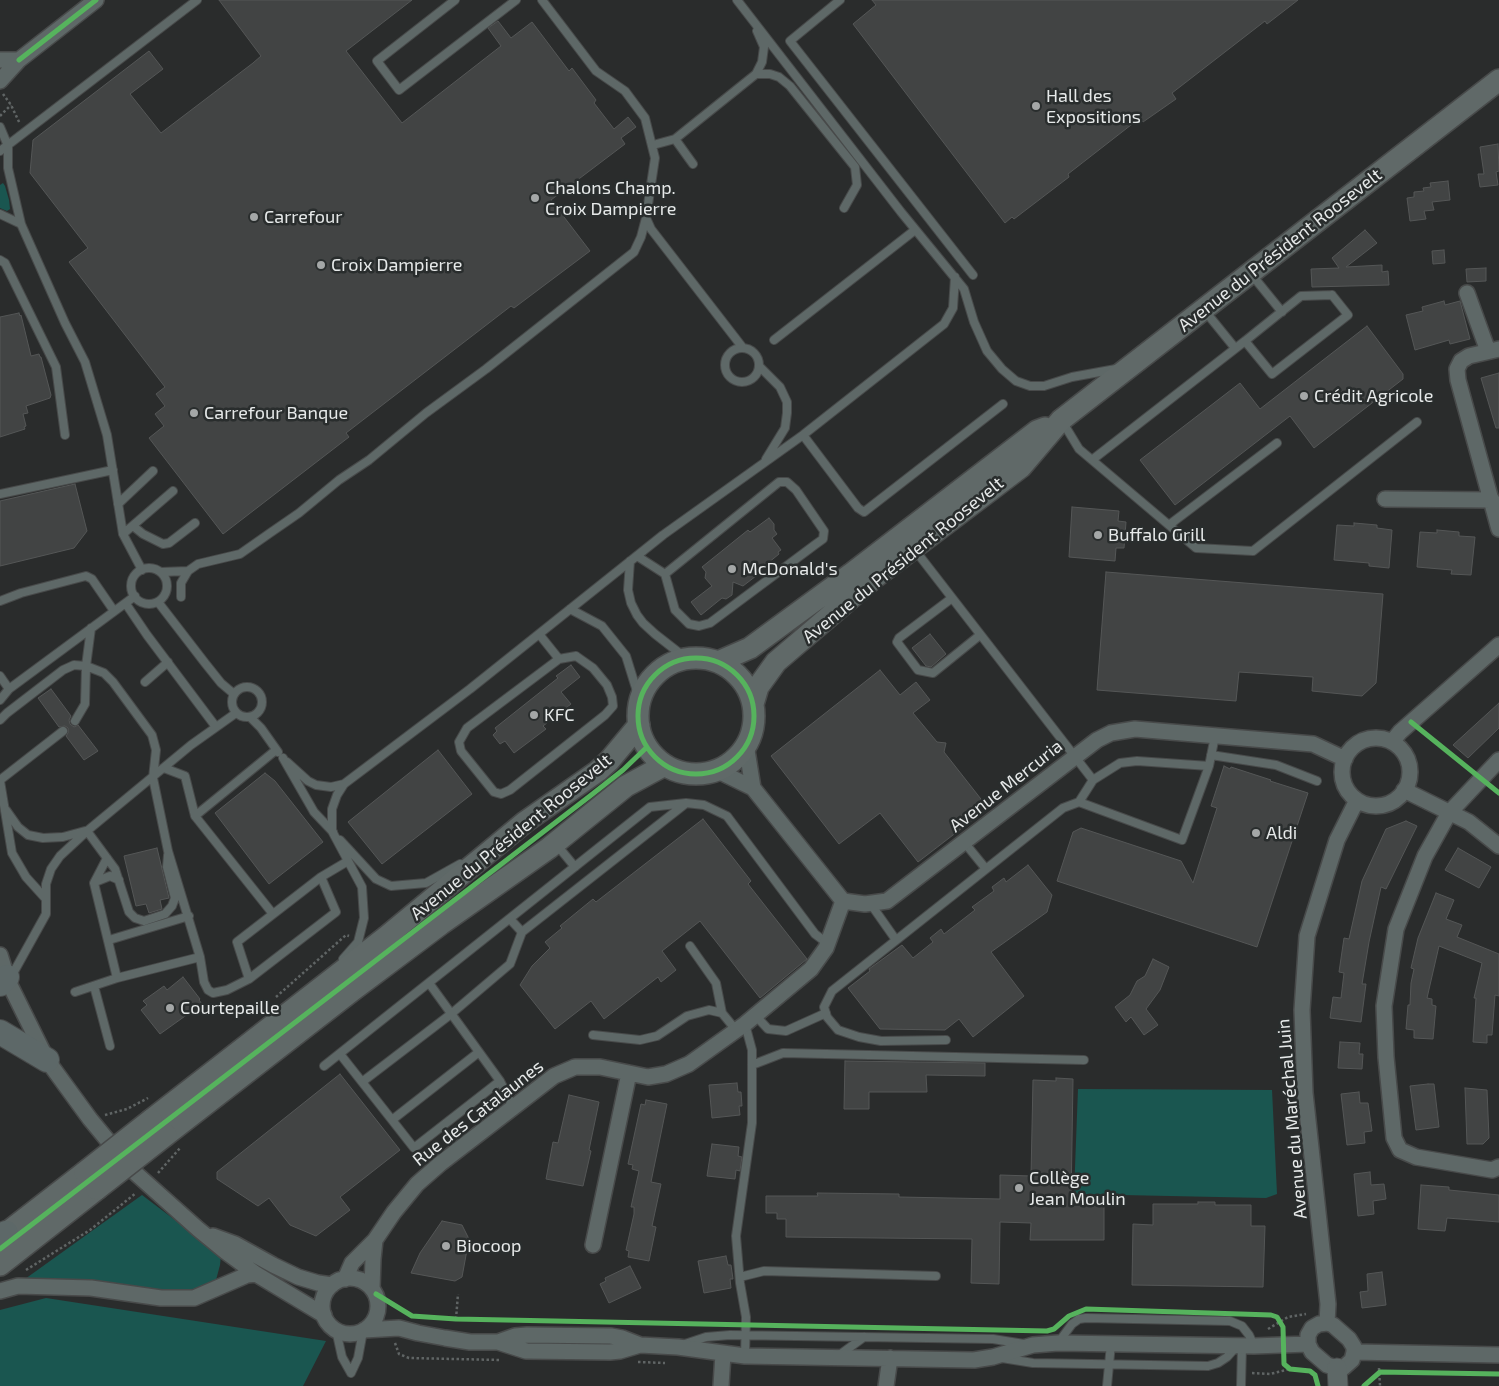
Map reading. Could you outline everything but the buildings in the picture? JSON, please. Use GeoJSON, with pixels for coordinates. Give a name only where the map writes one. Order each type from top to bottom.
{"type":"FeatureCollection","features":[{"type":"Feature","properties":{"kind":"main road","name":"Avenue du Président Roosevelt"},"geometry":{"type":"LineString","coordinates":[[753,704],[758,687],[776,662],[874,578],[1021,466],[1061,420],[1499,80]]}},
{"type":"Feature","properties":{"kind":"main road","name":"Avenue du Président Roosevelt"},"geometry":{"type":"LineString","coordinates":[[718,662],[750,648],[851,574],[1037,431],[1061,420]]}},
{"type":"Feature","properties":{"kind":"main road"},"geometry":{"type":"LineString","coordinates":[[703,658],[718,662],[728,668],[744,683],[753,704],[754,720],[751,736],[743,750],[732,762],[716,770],[699,774],[681,772],[664,765],[647,747],[639,725],[640,701],[646,686],[657,673],[671,664],[687,659],[703,658]]}},
{"type":"Feature","properties":{"kind":"main road","name":"Avenue du Président Roosevelt"},"geometry":{"type":"LineString","coordinates":[[168,1132],[310,997],[525,822],[598,772],[610,761],[639,725]]}},
{"type":"Feature","properties":{"kind":"main road","name":"Avenue du Président Roosevelt"},"geometry":{"type":"LineString","coordinates":[[2,1236],[168,1132],[441,924],[555,844],[626,786],[664,765]]}},
{"type":"Feature","properties":{"kind":"main road"},"geometry":{"type":"LineString","coordinates":[[0,1032],[47,1060]]}},
{"type":"Feature","properties":{"kind":"main road","name":"Avenue du Président Roosevelt"},"geometry":{"type":"LineString","coordinates":[[0,1264],[91,1180]]}},
{"type":"Feature","properties":{"kind":"street"},"geometry":{"type":"LineString","coordinates":[[0,81],[19,60],[96,0]]}},
{"type":"Feature","properties":{"kind":"street"},"geometry":{"type":"LineString","coordinates":[[0,60],[19,60]]}},
{"type":"Feature","properties":{"kind":"street"},"geometry":{"type":"LineString","coordinates":[[1467,293],[1493,350],[1469,356],[1461,361],[1457,369],[1463,399],[1499,529]]}},
{"type":"Feature","properties":{"kind":"street"},"geometry":{"type":"LineString","coordinates":[[1385,499],[1492,500]]}},
{"type":"Feature","properties":{"kind":"street"},"geometry":{"type":"LineString","coordinates":[[1392,742],[1400,732],[1499,645]]}},
{"type":"Feature","properties":{"kind":"street","name":"Avenue Mercuria"},"geometry":{"type":"LineString","coordinates":[[843,901],[870,904],[887,902],[1096,740],[1111,733],[1135,729],[1312,744],[1345,759]]}},
{"type":"Feature","properties":{"kind":"street"},"geometry":{"type":"LineString","coordinates":[[1370,738],[1382,738],[1392,742],[1401,749],[1407,758],[1410,769],[1409,780],[1404,790],[1388,804],[1377,806],[1357,800],[1349,792],[1344,782],[1342,770],[1345,759],[1351,749],[1360,742],[1370,738]]}},
{"type":"Feature","properties":{"kind":"street"},"geometry":{"type":"LineString","coordinates":[[746,744],[753,788]]}},
{"type":"Feature","properties":{"kind":"street"},"geometry":{"type":"LineString","coordinates":[[1499,760],[1449,813],[1425,856],[1396,929],[1384,1006],[1386,1057],[1394,1138],[1400,1150],[1416,1157],[1492,1170],[1499,1167]]}},
{"type":"Feature","properties":{"kind":"street"},"geometry":{"type":"LineString","coordinates":[[716,770],[753,788],[843,901]]}},
{"type":"Feature","properties":{"kind":"street"},"geometry":{"type":"LineString","coordinates":[[1404,790],[1469,822],[1499,846]]}},
{"type":"Feature","properties":{"kind":"street","name":"Avenue du Maréchal Juin"},"geometry":{"type":"LineString","coordinates":[[1327,1323],[1328,1304],[1305,1092],[1302,1010],[1307,936],[1337,840],[1357,800]]}},
{"type":"Feature","properties":{"kind":"street","name":"Rue des Catalaunes"},"geometry":{"type":"LineString","coordinates":[[338,1282],[352,1263],[375,1240],[394,1212],[417,1184],[441,1163],[554,1076],[575,1067],[600,1067],[648,1077],[666,1074],[689,1064],[745,1023],[811,969],[828,943],[843,901]]}},
{"type":"Feature","properties":{"kind":"street"},"geometry":{"type":"LineString","coordinates":[[3,973],[47,1060],[132,1170],[198,1230],[256,1274],[324,1315]]}},
{"type":"Feature","properties":{"kind":"street"},"geometry":{"type":"LineString","coordinates":[[593,1245],[629,1073]]}},
{"type":"Feature","properties":{"kind":"street"},"geometry":{"type":"LineString","coordinates":[[198,1230],[234,1244],[298,1277],[318,1283],[360,1280],[375,1294],[399,1328]]}},
{"type":"Feature","properties":{"kind":"street","name":"Rue des Catalaunes"},"geometry":{"type":"LineString","coordinates":[[375,1240],[373,1259],[375,1294]]}},
{"type":"Feature","properties":{"kind":"street"},"geometry":{"type":"LineString","coordinates":[[0,1291],[18,1286],[91,1288],[161,1298],[194,1298],[247,1275],[256,1274]]}},
{"type":"Feature","properties":{"kind":"street"},"geometry":{"type":"LineString","coordinates":[[338,1282],[327,1291],[323,1299],[324,1315],[328,1324],[336,1330],[354,1334],[364,1330],[399,1328],[470,1342],[498,1342],[521,1350],[610,1352],[640,1345],[678,1347],[745,1356],[974,1360],[993,1357],[1033,1345],[1058,1343],[1244,1346],[1308,1344]]}},
{"type":"Feature","properties":{"kind":"street"},"geometry":{"type":"LineString","coordinates":[[364,1330],[373,1322],[377,1315],[375,1294]]}},
{"type":"Feature","properties":{"kind":"street"},"geometry":{"type":"LineString","coordinates":[[1327,1323],[1333,1325],[1349,1339],[1354,1352],[1352,1360],[1337,1377],[1312,1352],[1308,1344],[1308,1335],[1312,1328],[1327,1323]]}},
{"type":"Feature","properties":{"kind":"street"},"geometry":{"type":"LineString","coordinates":[[1354,1352],[1499,1355]]}},
{"type":"Feature","properties":{"kind":"street"},"geometry":{"type":"LineString","coordinates":[[721,1386],[723,1354]]}},
{"type":"Feature","properties":{"kind":"street"},"geometry":{"type":"LineString","coordinates":[[886,1386],[890,1358]]}},
{"type":"Feature","properties":{"kind":"lane"},"geometry":{"type":"LineString","coordinates":[[0,151],[197,0]]}},
{"type":"Feature","properties":{"kind":"lane"},"geometry":{"type":"LineString","coordinates":[[440,0],[445,7]]}},
{"type":"Feature","properties":{"kind":"lane"},"geometry":{"type":"LineString","coordinates":[[455,0],[377,61],[399,90],[516,0]]}},
{"type":"Feature","properties":{"kind":"lane"},"geometry":{"type":"LineString","coordinates":[[181,597],[181,583],[188,571],[198,564],[240,554],[299,513],[634,252],[641,237],[646,218],[656,158],[645,118],[625,91],[596,71],[542,0]]}},
{"type":"Feature","properties":{"kind":"lane"},"geometry":{"type":"LineString","coordinates":[[737,0],[915,230],[964,289],[974,322],[987,351],[1016,381],[1030,386],[1044,386],[1072,377],[1133,366]]}},
{"type":"Feature","properties":{"kind":"lane"},"geometry":{"type":"LineString","coordinates":[[840,0],[790,41],[973,275]]}},
{"type":"Feature","properties":{"kind":"lane"},"geometry":{"type":"LineString","coordinates":[[653,146],[675,140],[756,74],[762,62],[764,47],[752,20]]}},
{"type":"Feature","properties":{"kind":"lane"},"geometry":{"type":"LineString","coordinates":[[756,74],[770,74],[779,77],[790,86],[855,167],[857,185],[844,208]]}},
{"type":"Feature","properties":{"kind":"lane"},"geometry":{"type":"LineString","coordinates":[[0,126],[8,146],[8,168],[21,224],[65,324],[85,362],[107,435],[123,534],[142,570]]}},
{"type":"Feature","properties":{"kind":"lane"},"geometry":{"type":"LineString","coordinates":[[675,140],[693,164]]}},
{"type":"Feature","properties":{"kind":"lane"},"geometry":{"type":"LineString","coordinates":[[0,175],[8,168]]}},
{"type":"Feature","properties":{"kind":"lane"},"geometry":{"type":"LineString","coordinates":[[0,214],[21,224]]}},
{"type":"Feature","properties":{"kind":"lane"},"geometry":{"type":"LineString","coordinates":[[646,218],[651,229],[743,348]]}},
{"type":"Feature","properties":{"kind":"lane"},"geometry":{"type":"LineString","coordinates":[[774,340],[915,230]]}},
{"type":"Feature","properties":{"kind":"lane"},"geometry":{"type":"LineString","coordinates":[[0,260],[5,263],[56,367],[65,435]]}},
{"type":"Feature","properties":{"kind":"lane"},"geometry":{"type":"LineString","coordinates":[[1251,273],[1282,312]]}},
{"type":"Feature","properties":{"kind":"lane"},"geometry":{"type":"LineString","coordinates":[[310,997],[358,942],[364,918],[362,887],[332,831],[332,809],[344,784],[470,689],[663,535],[804,435],[944,324],[953,308],[955,277]]}},
{"type":"Feature","properties":{"kind":"lane"},"geometry":{"type":"LineString","coordinates":[[1092,460],[1301,296],[1332,295],[1348,315],[1272,374],[1245,341]]}},
{"type":"Feature","properties":{"kind":"lane"},"geometry":{"type":"LineString","coordinates":[[1204,310],[1235,348]]}},
{"type":"Feature","properties":{"kind":"lane"},"geometry":{"type":"LineString","coordinates":[[759,366],[753,378],[747,381],[734,380],[729,376],[725,363],[727,357],[736,348],[750,349],[755,354],[759,366],[780,387],[787,402],[788,413],[785,428],[764,463]]}},
{"type":"Feature","properties":{"kind":"lane"},"geometry":{"type":"LineString","coordinates":[[804,435],[858,508],[864,512],[1003,404]]}},
{"type":"Feature","properties":{"kind":"lane"},"geometry":{"type":"LineString","coordinates":[[1061,420],[1079,449],[1196,548],[1254,551],[1417,422]]}},
{"type":"Feature","properties":{"kind":"lane"},"geometry":{"type":"LineString","coordinates":[[1169,525],[1278,443]]}},
{"type":"Feature","properties":{"kind":"lane"},"geometry":{"type":"LineString","coordinates":[[0,494],[113,470]]}},
{"type":"Feature","properties":{"kind":"lane"},"geometry":{"type":"LineString","coordinates":[[118,504],[153,471]]}},
{"type":"Feature","properties":{"kind":"lane"},"geometry":{"type":"LineString","coordinates":[[637,556],[665,574],[675,610],[689,624],[699,626],[710,623],[823,539],[824,531],[796,490],[787,482],[779,482],[665,574]]}},
{"type":"Feature","properties":{"kind":"lane"},"geometry":{"type":"LineString","coordinates":[[123,534],[172,491]]}},
{"type":"Feature","properties":{"kind":"lane"},"geometry":{"type":"LineString","coordinates":[[133,526],[162,544],[169,543],[195,523]]}},
{"type":"Feature","properties":{"kind":"lane"},"geometry":{"type":"LineString","coordinates":[[913,548],[1093,780]]}},
{"type":"Feature","properties":{"kind":"lane"},"geometry":{"type":"LineString","coordinates":[[630,561],[628,590],[631,603],[637,615],[655,634],[687,659]]}},
{"type":"Feature","properties":{"kind":"lane"},"geometry":{"type":"LineString","coordinates":[[161,572],[165,577],[167,588],[162,598],[158,602],[143,603],[135,596],[131,586],[134,576],[142,570],[152,568],[161,572],[188,571]]}},
{"type":"Feature","properties":{"kind":"lane"},"geometry":{"type":"LineString","coordinates":[[0,601],[21,593],[86,576],[92,579],[114,611]]}},
{"type":"Feature","properties":{"kind":"lane"},"geometry":{"type":"LineString","coordinates":[[0,700],[9,689],[135,596]]}},
{"type":"Feature","properties":{"kind":"lane"},"geometry":{"type":"LineString","coordinates":[[952,598],[899,638],[897,642],[918,670],[932,673],[980,635]]}},
{"type":"Feature","properties":{"kind":"lane"},"geometry":{"type":"LineString","coordinates":[[158,602],[211,670],[234,694]]}},
{"type":"Feature","properties":{"kind":"lane"},"geometry":{"type":"LineString","coordinates":[[126,604],[216,727]]}},
{"type":"Feature","properties":{"kind":"lane"},"geometry":{"type":"LineString","coordinates":[[570,609],[602,626],[620,648],[626,656],[640,701]]}},
{"type":"Feature","properties":{"kind":"lane"},"geometry":{"type":"LineString","coordinates":[[75,721],[84,704],[86,666],[92,628]]}},
{"type":"Feature","properties":{"kind":"lane"},"geometry":{"type":"LineString","coordinates":[[539,634],[559,658]]}},
{"type":"Feature","properties":{"kind":"lane"},"geometry":{"type":"LineString","coordinates":[[576,656],[594,668],[607,685],[612,697],[613,706],[605,715],[510,790],[501,794],[494,792],[460,751],[459,742],[467,728],[559,658],[576,656]]}},
{"type":"Feature","properties":{"kind":"lane"},"geometry":{"type":"LineString","coordinates":[[144,682],[168,662]]}},
{"type":"Feature","properties":{"kind":"lane"},"geometry":{"type":"LineString","coordinates":[[0,720],[63,670],[74,665],[86,666],[104,673],[113,682],[152,735],[156,750],[153,778],[168,850],[189,916],[200,957],[204,982],[208,990],[213,993],[227,990],[249,979],[336,912],[321,877]]}},
{"type":"Feature","properties":{"kind":"lane"},"geometry":{"type":"LineString","coordinates":[[0,676],[9,689]]}},
{"type":"Feature","properties":{"kind":"lane"},"geometry":{"type":"LineString","coordinates":[[245,686],[254,688],[261,695],[261,709],[250,717],[240,716],[231,704],[234,694],[245,686]]}},
{"type":"Feature","properties":{"kind":"lane"},"geometry":{"type":"LineString","coordinates":[[3,973],[46,914],[46,884],[51,869],[60,856],[87,831],[164,768],[236,713]]}},
{"type":"Feature","properties":{"kind":"lane"},"geometry":{"type":"LineString","coordinates":[[250,717],[283,758],[308,781],[316,785],[331,787],[344,784]]}},
{"type":"Feature","properties":{"kind":"lane"},"geometry":{"type":"LineString","coordinates":[[45,898],[26,877],[12,854],[0,780],[63,731]]}},
{"type":"Feature","properties":{"kind":"lane"},"geometry":{"type":"LineString","coordinates":[[1078,802],[1182,840],[1209,766],[1215,736]]}},
{"type":"Feature","properties":{"kind":"lane"},"geometry":{"type":"LineString","coordinates":[[195,816],[276,750]]}},
{"type":"Feature","properties":{"kind":"lane"},"geometry":{"type":"LineString","coordinates":[[1211,755],[1276,765],[1317,781]]}},
{"type":"Feature","properties":{"kind":"lane"},"geometry":{"type":"LineString","coordinates":[[283,758],[314,812],[376,879],[391,886],[411,886],[426,883],[525,822]]}},
{"type":"Feature","properties":{"kind":"lane"},"geometry":{"type":"LineString","coordinates":[[946,1040],[881,1041],[859,1037],[838,1030],[824,1007],[832,991],[1063,808],[1078,802],[1093,780],[1120,763],[1137,761],[1209,766]]}},
{"type":"Feature","properties":{"kind":"lane"},"geometry":{"type":"LineString","coordinates":[[164,768],[185,776],[195,816],[273,914]]}},
{"type":"Feature","properties":{"kind":"lane"},"geometry":{"type":"LineString","coordinates":[[362,1082],[451,1014],[510,964],[522,932],[686,803]]}},
{"type":"Feature","properties":{"kind":"lane"},"geometry":{"type":"LineString","coordinates":[[324,1066],[650,807],[686,803],[704,805],[727,816],[815,934],[828,943]]}},
{"type":"Feature","properties":{"kind":"lane"},"geometry":{"type":"LineString","coordinates":[[4,807],[18,826],[28,835],[44,838],[63,837],[87,831]]}},
{"type":"Feature","properties":{"kind":"lane"},"geometry":{"type":"LineString","coordinates":[[87,831],[115,869],[129,912],[135,918],[144,921],[165,914],[172,906],[175,898],[167,867],[168,850]]}},
{"type":"Feature","properties":{"kind":"lane"},"geometry":{"type":"LineString","coordinates":[[964,842],[986,869]]}},
{"type":"Feature","properties":{"kind":"lane"},"geometry":{"type":"LineString","coordinates":[[555,844],[575,867]]}},
{"type":"Feature","properties":{"kind":"lane"},"geometry":{"type":"LineString","coordinates":[[108,858],[94,883],[117,978]]}},
{"type":"Feature","properties":{"kind":"lane"},"geometry":{"type":"LineString","coordinates":[[249,979],[237,942],[321,877],[348,860]]}},
{"type":"Feature","properties":{"kind":"lane"},"geometry":{"type":"LineString","coordinates":[[94,883],[110,876],[119,880]]}},
{"type":"Feature","properties":{"kind":"lane"},"geometry":{"type":"LineString","coordinates":[[870,904],[896,940]]}},
{"type":"Feature","properties":{"kind":"lane"},"geometry":{"type":"LineString","coordinates":[[109,940],[189,916]]}},
{"type":"Feature","properties":{"kind":"lane"},"geometry":{"type":"LineString","coordinates":[[510,919],[522,932]]}},
{"type":"Feature","properties":{"kind":"lane"},"geometry":{"type":"LineString","coordinates":[[690,946],[716,983],[722,1013]]}},
{"type":"Feature","properties":{"kind":"lane"},"geometry":{"type":"LineString","coordinates":[[75,992],[117,978],[200,957]]}},
{"type":"Feature","properties":{"kind":"lane"},"geometry":{"type":"LineString","coordinates":[[428,983],[500,1081],[513,1107]]}},
{"type":"Feature","properties":{"kind":"lane"},"geometry":{"type":"LineString","coordinates":[[94,986],[110,1046]]}},
{"type":"Feature","properties":{"kind":"lane"},"geometry":{"type":"LineString","coordinates":[[594,1035],[640,1040],[657,1036],[686,1016],[708,1010],[722,1013],[745,1023],[786,1031],[826,1013]]}},
{"type":"Feature","properties":{"kind":"lane"},"geometry":{"type":"LineString","coordinates":[[745,1023],[752,1050],[752,1123],[736,1236],[746,1317],[745,1356]]}},
{"type":"Feature","properties":{"kind":"lane"},"geometry":{"type":"LineString","coordinates":[[392,1120],[479,1052]]}},
{"type":"Feature","properties":{"kind":"lane"},"geometry":{"type":"LineString","coordinates":[[752,1065],[783,1053],[1084,1060]]}},
{"type":"Feature","properties":{"kind":"lane"},"geometry":{"type":"LineString","coordinates":[[340,1054],[414,1148],[500,1081]]}},
{"type":"Feature","properties":{"kind":"lane"},"geometry":{"type":"LineString","coordinates":[[740,1277],[764,1271],[936,1276]]}},
{"type":"Feature","properties":{"kind":"lane"},"geometry":{"type":"LineString","coordinates":[[1058,1343],[1072,1324],[1079,1319],[1086,1318],[1230,1321],[1242,1326],[1249,1335],[1244,1346],[1241,1386]]}},
{"type":"Feature","properties":{"kind":"lane"},"geometry":{"type":"LineString","coordinates":[[336,1330],[342,1357],[351,1373],[358,1358],[364,1330]]}},
{"type":"Feature","properties":{"kind":"lane"},"geometry":{"type":"LineString","coordinates":[[678,1347],[706,1337],[746,1335],[993,1339],[1033,1345]]}},
{"type":"Feature","properties":{"kind":"lane"},"geometry":{"type":"LineString","coordinates":[[836,1358],[864,1337]]}},
{"type":"Feature","properties":{"kind":"lane"},"geometry":{"type":"LineString","coordinates":[[1107,1386],[1111,1344]]}},
{"type":"Feature","properties":{"kind":"lane"},"geometry":{"type":"LineString","coordinates":[[993,1357],[1033,1363],[1208,1366],[1218,1363],[1244,1346]]}},
{"type":"Feature","properties":{"kind":"path"},"geometry":{"type":"LineString","coordinates":[[0,91],[11,106],[24,133]]}},
{"type":"Feature","properties":{"kind":"path"},"geometry":{"type":"LineString","coordinates":[[0,116],[11,106]]}},
{"type":"Feature","properties":{"kind":"path"},"geometry":{"type":"LineString","coordinates":[[18,1286],[21,1273],[90,1230],[147,1184],[169,1162],[168,1132]]}},
{"type":"Feature","properties":{"kind":"path"},"geometry":{"type":"LineString","coordinates":[[456,1319],[458,1294]]}},
{"type":"Feature","properties":{"kind":"path"},"geometry":{"type":"LineString","coordinates":[[1276,1318],[1283,1327],[1284,1364],[1290,1369],[1298,1370]]}},
{"type":"Feature","properties":{"kind":"path"},"geometry":{"type":"LineString","coordinates":[[446,1319],[465,1319]]}},
{"type":"Feature","properties":{"kind":"path"},"geometry":{"type":"LineString","coordinates":[[1374,1376],[1380,1372],[1390,1372]]}},
{"type":"Feature","properties":{"kind":"shaded area"},"geometry":{"type":"Polygon","coordinates":[[[3,183],[9,200],[10,209],[7,211],[0,208],[0,185],[3,183]]]}},
{"type":"Feature","properties":{"kind":"shaded area"},"geometry":{"type":"Polygon","coordinates":[[[1078,1089],[1272,1090],[1277,1194],[1266,1198],[1074,1194],[1078,1089]]]}},
{"type":"Feature","properties":{"kind":"shaded area"},"geometry":{"type":"Polygon","coordinates":[[[142,1195],[221,1255],[216,1280],[199,1293],[73,1279],[25,1279],[142,1195]]]}},
{"type":"Feature","properties":{"kind":"shaded area"},"geometry":{"type":"Polygon","coordinates":[[[46,1298],[326,1341],[303,1386],[0,1386],[0,1310],[46,1298]]]}},
{"type":"Feature","properties":{"kind":"cycle path"},"geometry":{"type":"LineString","coordinates":[[19,60],[96,0]]}},
{"type":"Feature","properties":{"kind":"cycle path"},"geometry":{"type":"LineString","coordinates":[[696,658],[718,663],[737,675],[749,694],[754,716],[749,738],[737,757],[718,769],[696,774],[674,769],[655,757],[643,738],[638,716],[643,694],[655,675],[674,663],[696,658]]}},
{"type":"Feature","properties":{"kind":"cycle path"},"geometry":{"type":"LineString","coordinates":[[1411,722],[1499,793]]}},
{"type":"Feature","properties":{"kind":"cycle path"},"geometry":{"type":"LineString","coordinates":[[0,1249],[590,796],[623,770],[647,747]]}},
{"type":"Feature","properties":{"kind":"cycle path"},"geometry":{"type":"LineString","coordinates":[[376,1294],[412,1316],[456,1319],[1047,1331],[1054,1329],[1069,1316],[1086,1309],[1271,1315],[1277,1317],[1283,1327],[1284,1364],[1290,1369],[1310,1371],[1315,1375],[1318,1386]]}},
{"type":"Feature","properties":{"kind":"cycle path"},"geometry":{"type":"LineString","coordinates":[[1364,1386],[1380,1372],[1499,1374]]}},
{"type":"Feature","properties":{"kind":"place","name":"Hall des Expositions"},"geometry":{"type":"Point","coordinates":[1036,106]}},
{"type":"Feature","properties":{"kind":"place","name":"Chalons Champ. Croix Dampierre"},"geometry":{"type":"Point","coordinates":[535,198]}},
{"type":"Feature","properties":{"kind":"place","name":"Carrefour"},"geometry":{"type":"Point","coordinates":[254,217]}},
{"type":"Feature","properties":{"kind":"place","name":"Croix Dampierre"},"geometry":{"type":"Point","coordinates":[321,265]}},
{"type":"Feature","properties":{"kind":"place","name":"Crédit Agricole"},"geometry":{"type":"Point","coordinates":[1304,396]}},
{"type":"Feature","properties":{"kind":"place","name":"Carrefour Banque"},"geometry":{"type":"Point","coordinates":[194,413]}},
{"type":"Feature","properties":{"kind":"place","name":"Buffalo Grill"},"geometry":{"type":"Point","coordinates":[1098,535]}},
{"type":"Feature","properties":{"kind":"place","name":"McDonald's"},"geometry":{"type":"Point","coordinates":[732,569]}},
{"type":"Feature","properties":{"kind":"place","name":"KFC"},"geometry":{"type":"Point","coordinates":[534,715]}},
{"type":"Feature","properties":{"kind":"place","name":"Aldi"},"geometry":{"type":"Point","coordinates":[1256,833]}},
{"type":"Feature","properties":{"kind":"place","name":"Courtepaille"},"geometry":{"type":"Point","coordinates":[170,1008]}},
{"type":"Feature","properties":{"kind":"place","name":"Collège Jean Moulin"},"geometry":{"type":"Point","coordinates":[1019,1188]}},
{"type":"Feature","properties":{"kind":"place","name":"Biocoop"},"geometry":{"type":"Point","coordinates":[446,1246]}}]}
